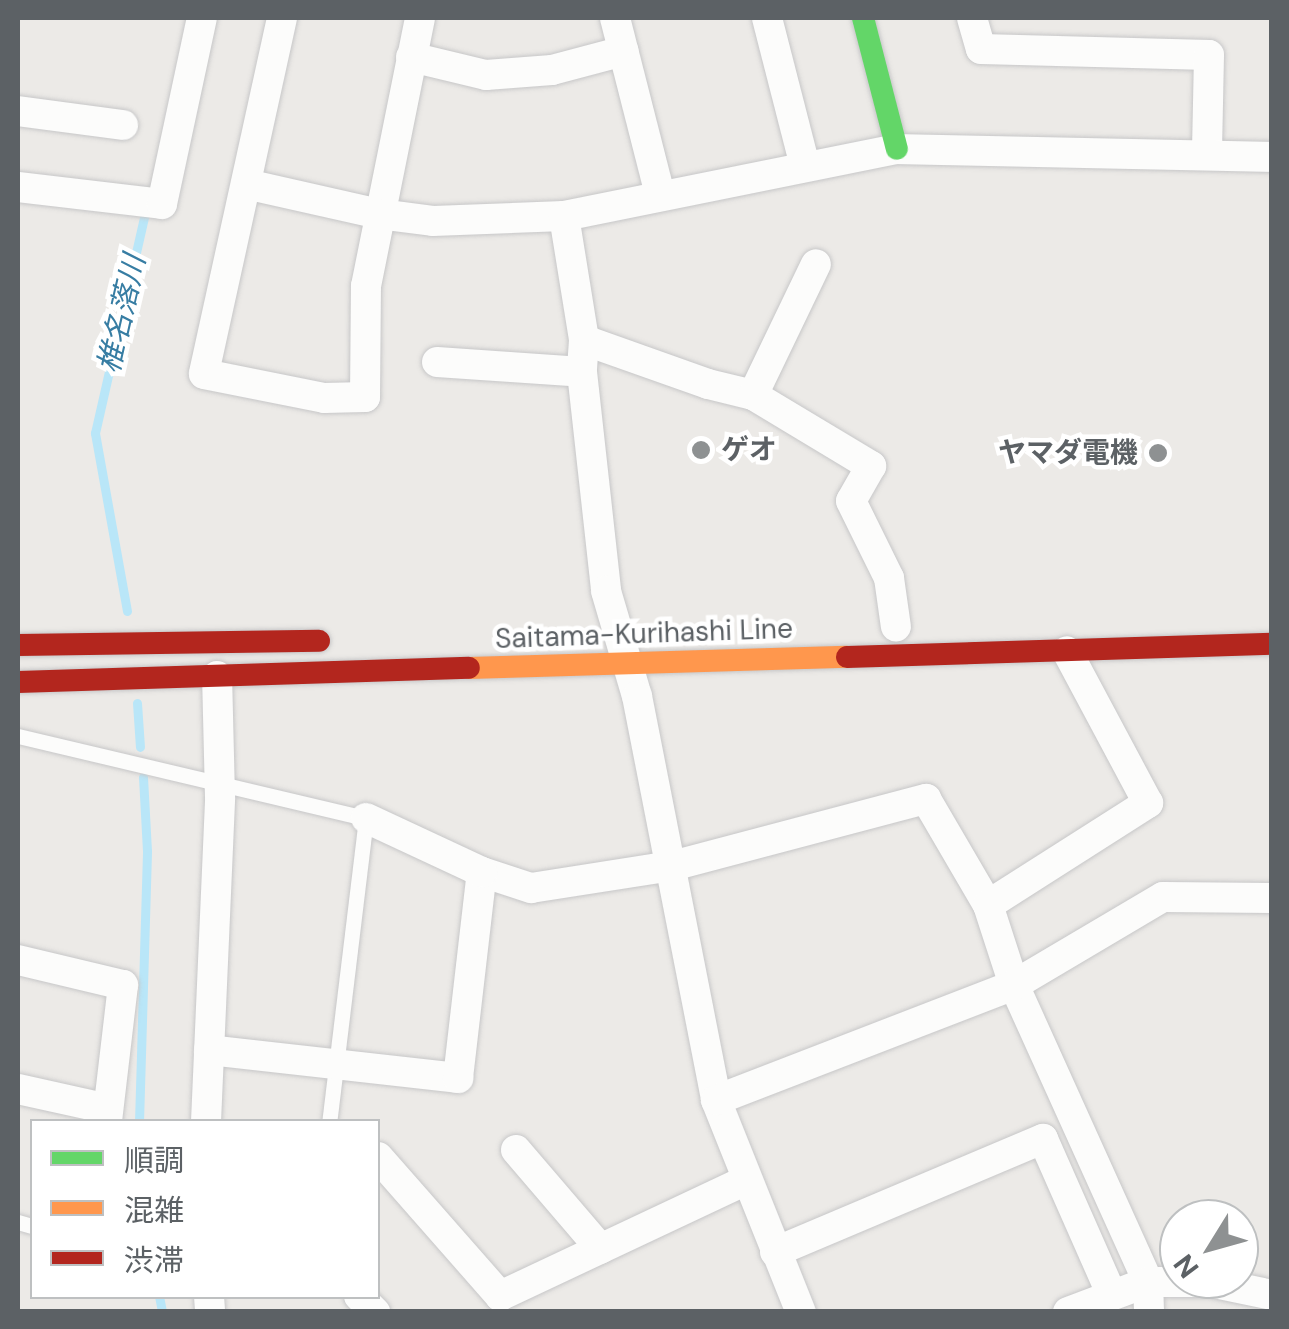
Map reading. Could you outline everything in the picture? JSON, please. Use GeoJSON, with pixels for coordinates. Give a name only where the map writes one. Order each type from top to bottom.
{"type":"FeatureCollection","features":[{"type":"Feature","properties":{"kind":"main road"},"geometry":{"type":"LineString","coordinates":[[862,18],[897,149]]}},
{"type":"Feature","properties":{"kind":"main road"},"geometry":{"type":"LineString","coordinates":[[18,646],[352,640]]}},
{"type":"Feature","properties":{"kind":"main road","name":"Saitama-Kurihashi Line"},"geometry":{"type":"LineString","coordinates":[[18,682],[1272,644]]}},
{"type":"Feature","properties":{"kind":"street"},"geometry":{"type":"LineString","coordinates":[[18,187],[162,204],[202,18]]}},
{"type":"Feature","properties":{"kind":"street"},"geometry":{"type":"LineString","coordinates":[[282,18],[204,374],[324,398],[365,397],[366,286],[420,18]]}},
{"type":"Feature","properties":{"kind":"street"},"geometry":{"type":"LineString","coordinates":[[615,18],[660,196]]}},
{"type":"Feature","properties":{"kind":"street"},"geometry":{"type":"LineString","coordinates":[[767,18],[805,166]]}},
{"type":"Feature","properties":{"kind":"street"},"geometry":{"type":"LineString","coordinates":[[972,18],[980,49],[1210,55],[1206,154]]}},
{"type":"Feature","properties":{"kind":"street"},"geometry":{"type":"LineString","coordinates":[[411,57],[499,74],[552,70],[624,51]]}},
{"type":"Feature","properties":{"kind":"street"},"geometry":{"type":"LineString","coordinates":[[18,111],[123,125]]}},
{"type":"Feature","properties":{"kind":"street"},"geometry":{"type":"LineString","coordinates":[[246,184],[379,214],[432,221],[564,216],[897,149],[1272,157]]}},
{"type":"Feature","properties":{"kind":"street"},"geometry":{"type":"LineString","coordinates":[[564,216],[584,340],[582,372],[606,591],[628,665],[672,866],[716,1100],[802,1312]]}},
{"type":"Feature","properties":{"kind":"street"},"geometry":{"type":"LineString","coordinates":[[753,396],[816,264]]}},
{"type":"Feature","properties":{"kind":"street"},"geometry":{"type":"LineString","coordinates":[[584,340],[753,396],[871,466],[851,500],[890,578],[896,627]]}},
{"type":"Feature","properties":{"kind":"street"},"geometry":{"type":"LineString","coordinates":[[436,362],[582,372]]}},
{"type":"Feature","properties":{"kind":"street"},"geometry":{"type":"LineString","coordinates":[[988,906],[1148,804],[1067,650]]}},
{"type":"Feature","properties":{"kind":"street"},"geometry":{"type":"LineString","coordinates":[[206,1119],[220,784],[217,676]]}},
{"type":"Feature","properties":{"kind":"street"},"geometry":{"type":"LineString","coordinates":[[366,818],[482,872],[531,888],[672,866],[926,800],[988,906],[1014,985],[1148,1297]]}},
{"type":"Feature","properties":{"kind":"street"},"geometry":{"type":"LineString","coordinates":[[209,1050],[458,1078],[482,872]]}},
{"type":"Feature","properties":{"kind":"street"},"geometry":{"type":"LineString","coordinates":[[716,1100],[1014,985],[1163,896],[1272,898]]}},
{"type":"Feature","properties":{"kind":"street"},"geometry":{"type":"LineString","coordinates":[[18,960],[123,985],[107,1115],[18,1089]]}},
{"type":"Feature","properties":{"kind":"street"},"geometry":{"type":"LineString","coordinates":[[776,1252],[1043,1139],[1112,1293]]}},
{"type":"Feature","properties":{"kind":"street"},"geometry":{"type":"LineString","coordinates":[[516,1150],[601,1248]]}},
{"type":"Feature","properties":{"kind":"street"},"geometry":{"type":"LineString","coordinates":[[380,1159],[500,1296],[748,1180]]}},
{"type":"Feature","properties":{"kind":"street"},"geometry":{"type":"LineString","coordinates":[[1068,1312],[1112,1293],[1148,1297],[1210,1282],[1272,1295]]}},
{"type":"Feature","properties":{"kind":"lane"},"geometry":{"type":"LineString","coordinates":[[18,736],[366,818],[329,1119]]}},
{"type":"Feature","properties":{"kind":"waterway","name":"椎名落川"},"geometry":{"type":"LineString","coordinates":[[127,611],[95,433],[146,208]]}},
{"type":"Feature","properties":{"kind":"waterway","name":"椎名落川"},"geometry":{"type":"LineString","coordinates":[[137,703],[140,747]]}},
{"type":"Feature","properties":{"kind":"waterway","name":"椎名落川"},"geometry":{"type":"LineString","coordinates":[[139,1119],[147,851],[143,777]]}},
{"type":"Feature","properties":{"kind":"waterway","name":"椎名落川"},"geometry":{"type":"LineString","coordinates":[[160,1299],[162,1312]]}},
{"type":"Feature","properties":{"kind":"traffic: fast"},"geometry":{"type":"LineString","coordinates":[[863,18],[897,149]]}},
{"type":"Feature","properties":{"kind":"traffic: slow"},"geometry":{"type":"LineString","coordinates":[[469,668],[847,657]]}},
{"type":"Feature","properties":{"kind":"traffic: jam"},"geometry":{"type":"LineString","coordinates":[[18,645],[319,641]]}},
{"type":"Feature","properties":{"kind":"traffic: jam"},"geometry":{"type":"LineString","coordinates":[[847,657],[1272,644]]}},
{"type":"Feature","properties":{"kind":"traffic: jam"},"geometry":{"type":"LineString","coordinates":[[18,682],[469,668]]}},
{"type":"Feature","properties":{"kind":"place","name":"ゲオ"},"geometry":{"type":"Point","coordinates":[701,450]}},
{"type":"Feature","properties":{"kind":"place","name":"ヤマダ電機"},"geometry":{"type":"Point","coordinates":[1158,453]}}]}
